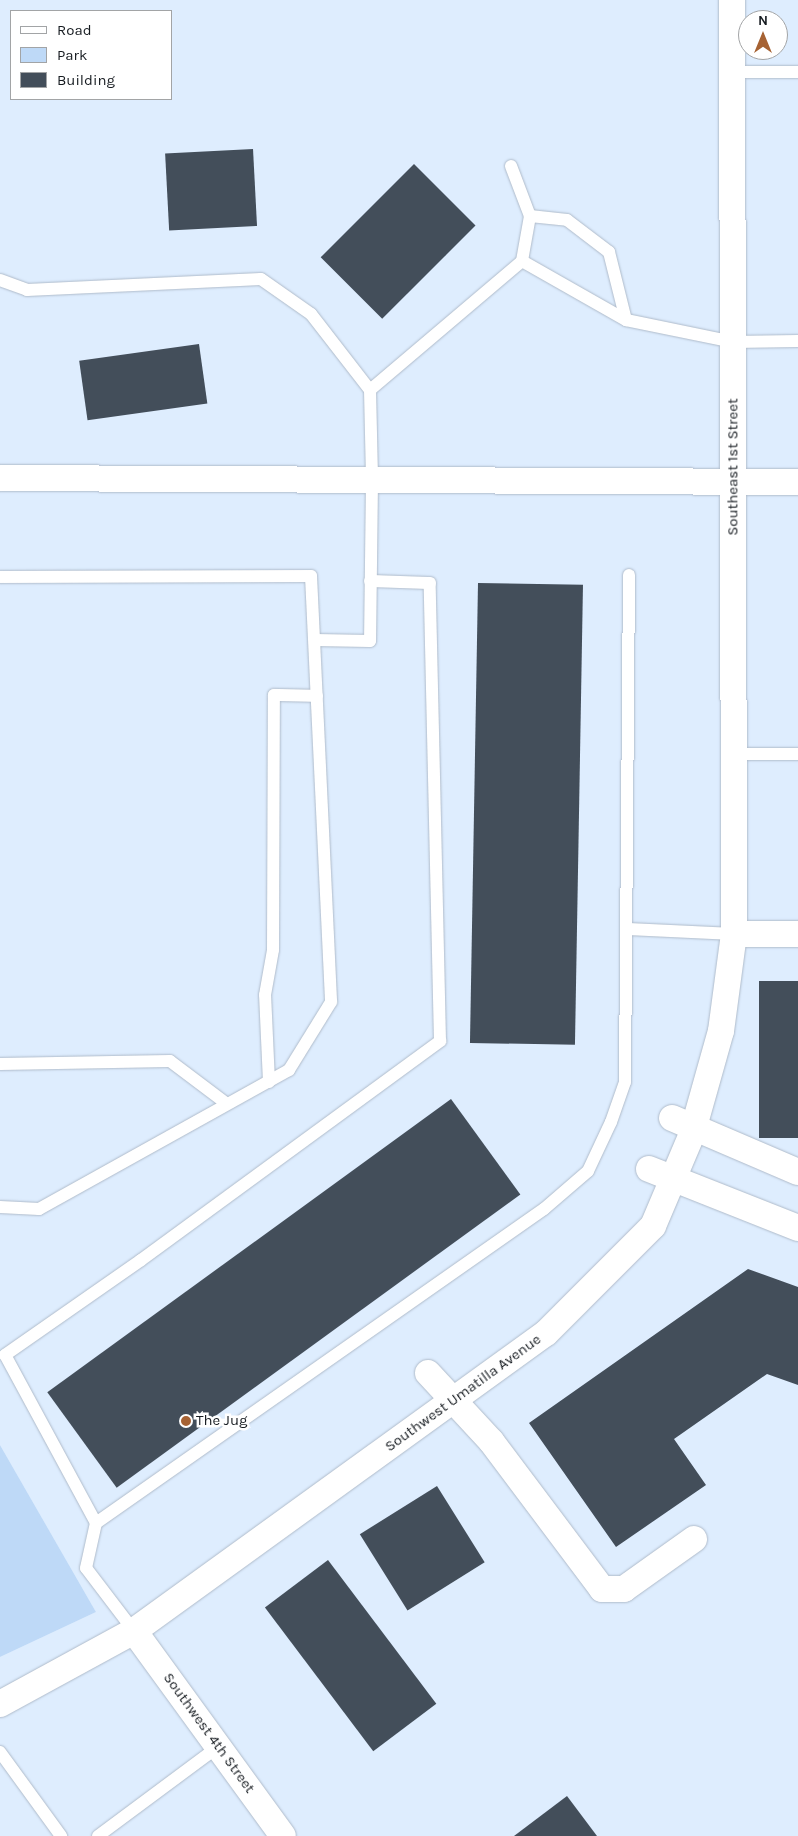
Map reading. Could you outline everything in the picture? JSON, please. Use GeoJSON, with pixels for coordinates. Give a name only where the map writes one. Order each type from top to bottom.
{"type":"FeatureCollection","features":[{"type":"Feature","properties":{"kind":"street","name":"Southeast 1st Street"},"geometry":{"type":"LineString","coordinates":[[732,0],[734,934]]}},
{"type":"Feature","properties":{"kind":"street"},"geometry":{"type":"LineString","coordinates":[[0,478],[798,482]]}},
{"type":"Feature","properties":{"kind":"street"},"geometry":{"type":"LineString","coordinates":[[734,934],[798,934]]}},
{"type":"Feature","properties":{"kind":"street","name":"Southwest Umatilla Avenue"},"geometry":{"type":"LineString","coordinates":[[0,1704],[134,1631],[546,1332],[653,1226],[692,1134],[721,1031],[734,934]]}},
{"type":"Feature","properties":{"kind":"street"},"geometry":{"type":"LineString","coordinates":[[672,1118],[798,1172]]}},
{"type":"Feature","properties":{"kind":"street"},"geometry":{"type":"LineString","coordinates":[[649,1169],[798,1228]]}},
{"type":"Feature","properties":{"kind":"street"},"geometry":{"type":"LineString","coordinates":[[428,1373],[491,1440],[602,1589],[624,1589],[694,1539]]}},
{"type":"Feature","properties":{"kind":"street","name":"Southwest 4th Street"},"geometry":{"type":"LineString","coordinates":[[134,1631],[283,1836]]}},
{"type":"Feature","properties":{"kind":"lane"},"geometry":{"type":"LineString","coordinates":[[732,72],[798,72]]}},
{"type":"Feature","properties":{"kind":"lane"},"geometry":{"type":"LineString","coordinates":[[370,390],[522,261],[530,216],[510,166]]}},
{"type":"Feature","properties":{"kind":"lane"},"geometry":{"type":"LineString","coordinates":[[530,216],[567,220],[608,252],[626,320]]}},
{"type":"Feature","properties":{"kind":"lane"},"geometry":{"type":"LineString","coordinates":[[522,261],[626,320],[733,342],[798,341]]}},
{"type":"Feature","properties":{"kind":"lane"},"geometry":{"type":"LineString","coordinates":[[0,280],[27,290],[261,279],[311,314],[370,390],[372,481],[370,641],[315,640]]}},
{"type":"Feature","properties":{"kind":"lane"},"geometry":{"type":"LineString","coordinates":[[96,1523],[544,1209],[588,1172],[611,1122],[625,1082],[628,930],[629,575]]}},
{"type":"Feature","properties":{"kind":"lane"},"geometry":{"type":"LineString","coordinates":[[0,576],[311,576],[318,696],[330,1002],[289,1070],[40,1209],[0,1206]]}},
{"type":"Feature","properties":{"kind":"lane"},"geometry":{"type":"LineString","coordinates":[[134,1631],[86,1568],[96,1523],[5,1355],[141,1260],[440,1041],[430,583],[370,581]]}},
{"type":"Feature","properties":{"kind":"lane"},"geometry":{"type":"LineString","coordinates":[[269,1082],[265,995],[273,950],[274,695],[318,696]]}},
{"type":"Feature","properties":{"kind":"lane"},"geometry":{"type":"LineString","coordinates":[[734,754],[798,754]]}},
{"type":"Feature","properties":{"kind":"lane"},"geometry":{"type":"LineString","coordinates":[[628,930],[734,934]]}},
{"type":"Feature","properties":{"kind":"lane"},"geometry":{"type":"LineString","coordinates":[[0,1064],[170,1061],[227,1104]]}},
{"type":"Feature","properties":{"kind":"lane"},"geometry":{"type":"LineString","coordinates":[[98,1836],[218,1747]]}},
{"type":"Feature","properties":{"kind":"lane"},"geometry":{"type":"LineString","coordinates":[[0,1752],[57,1835]]}},
{"type":"Feature","properties":{"kind":"shaded area"},"geometry":{"type":"Polygon","coordinates":[[[0,0],[798,0],[798,1836],[0,1836],[0,1657],[96,1612],[0,1445],[0,0]]]}},
{"type":"Feature","properties":{"kind":"green space"},"geometry":{"type":"Polygon","coordinates":[[[0,1445],[96,1612],[0,1657],[0,1445]]]}},
{"type":"Feature","properties":{"kind":"building"},"geometry":{"type":"Polygon","coordinates":[[[253,149],[257,226],[169,231],[165,154],[253,149]]]}},
{"type":"Feature","properties":{"kind":"building"},"geometry":{"type":"Polygon","coordinates":[[[414,164],[476,226],[382,319],[321,257],[414,164]]]}},
{"type":"Feature","properties":{"kind":"building"},"geometry":{"type":"Polygon","coordinates":[[[199,344],[207,403],[88,420],[79,361],[199,344]]]}},
{"type":"Feature","properties":{"kind":"building"},"geometry":{"type":"Polygon","coordinates":[[[478,583],[583,585],[575,1045],[470,1043],[478,583]]]}},
{"type":"Feature","properties":{"kind":"building"},"geometry":{"type":"Polygon","coordinates":[[[759,981],[798,981],[798,1138],[759,1138],[759,981]]]}},
{"type":"Feature","properties":{"kind":"building"},"geometry":{"type":"Polygon","coordinates":[[[451,1099],[520,1194],[117,1488],[47,1392],[451,1099]]]}},
{"type":"Feature","properties":{"kind":"building"},"geometry":{"type":"Polygon","coordinates":[[[748,1269],[798,1287],[798,1385],[767,1374],[674,1439],[706,1485],[616,1547],[529,1423],[748,1269]]]}},
{"type":"Feature","properties":{"kind":"building"},"geometry":{"type":"Polygon","coordinates":[[[437,1486],[485,1562],[408,1611],[360,1534],[437,1486]]]}},
{"type":"Feature","properties":{"kind":"building"},"geometry":{"type":"Polygon","coordinates":[[[328,1560],[436,1704],[373,1751],[265,1608],[328,1560]]]}},
{"type":"Feature","properties":{"kind":"building"},"geometry":{"type":"Polygon","coordinates":[[[567,1796],[597,1836],[514,1836],[567,1796]]]}},
{"type":"Feature","properties":{"kind":"place","name":"The Jug"},"geometry":{"type":"Point","coordinates":[186,1421]}}]}
